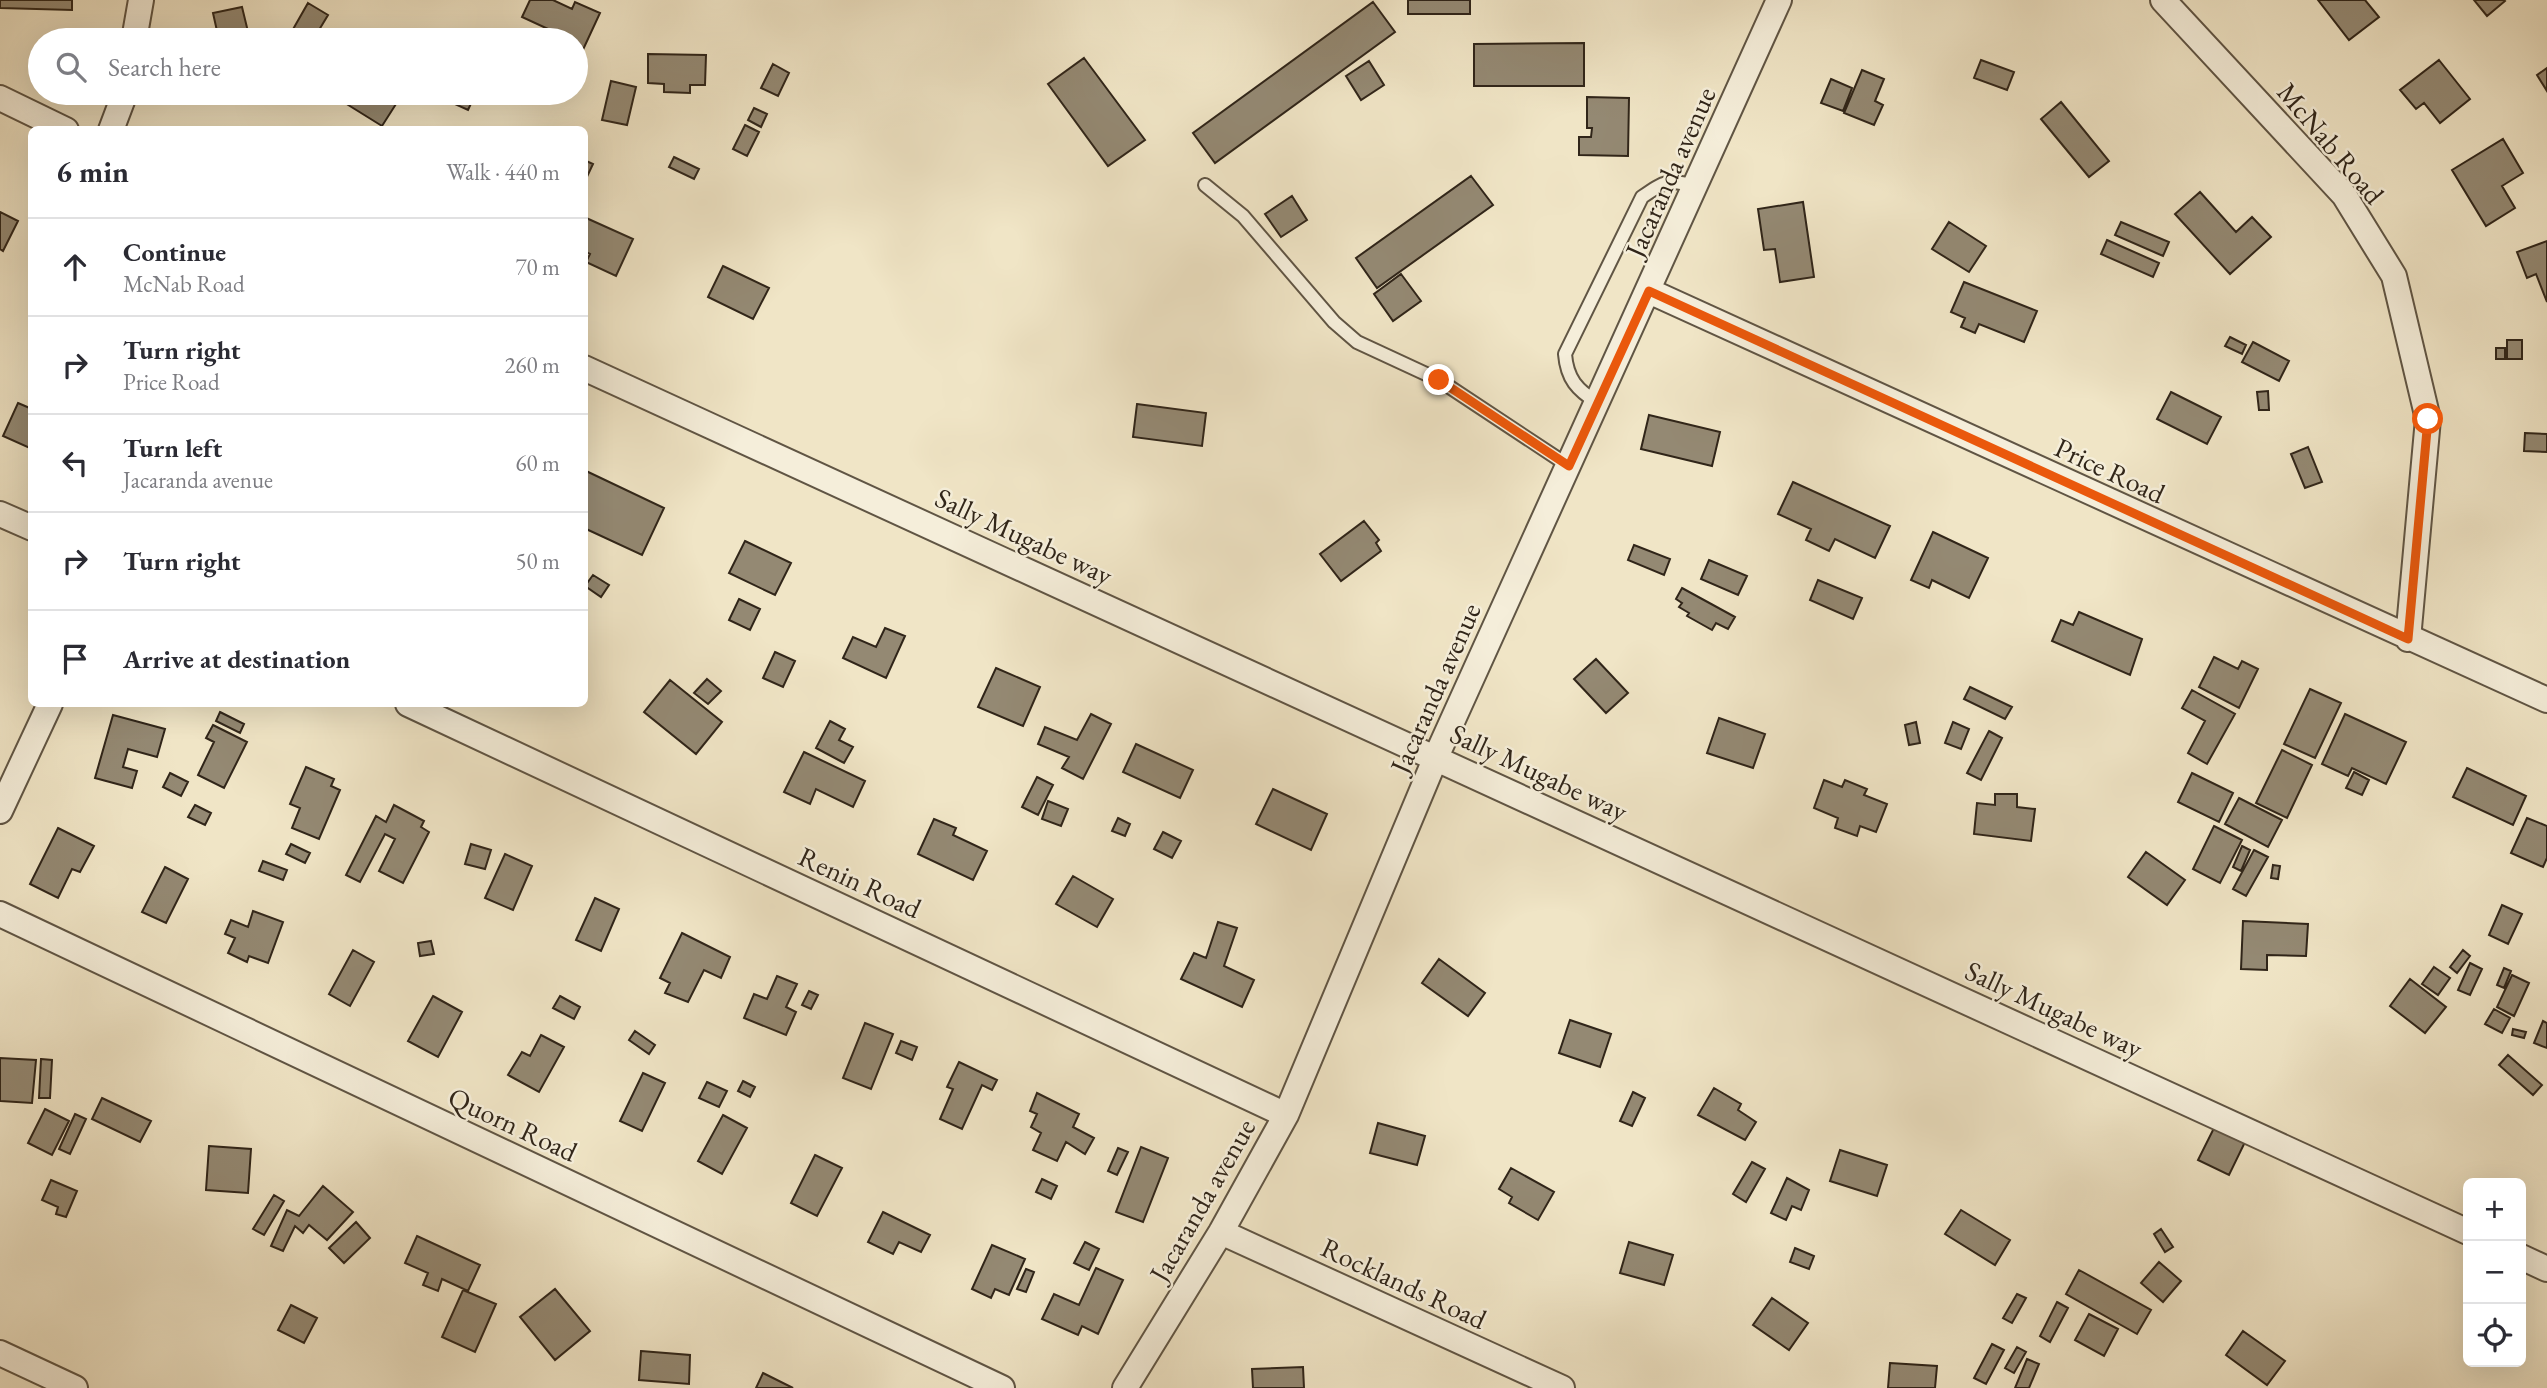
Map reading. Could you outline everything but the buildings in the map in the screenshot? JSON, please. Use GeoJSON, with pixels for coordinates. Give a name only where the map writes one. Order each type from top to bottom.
{"type":"FeatureCollection","features":[{"type":"Feature","properties":{"kind":"street"},"geometry":{"type":"LineString","coordinates":[[136,28],[141,0]]}},
{"type":"Feature","properties":{"kind":"street","name":"Jacaranda avenue"},"geometry":{"type":"LineString","coordinates":[[1125,1388],[1221,1232],[1286,1115],[1436,757],[1779,0]]}},
{"type":"Feature","properties":{"kind":"street","name":"McNab Road"},"geometry":{"type":"LineString","coordinates":[[2163,0],[2344,195],[2394,275],[2428,419],[2408,639]]}},
{"type":"Feature","properties":{"kind":"street"},"geometry":{"type":"LineString","coordinates":[[0,98],[58,126]]}},
{"type":"Feature","properties":{"kind":"street"},"geometry":{"type":"LineString","coordinates":[[112,126],[120,105]]}},
{"type":"Feature","properties":{"kind":"street","name":"Price Road"},"geometry":{"type":"LineString","coordinates":[[1649,291],[2408,639],[2547,700]]}},
{"type":"Feature","properties":{"kind":"street","name":"Sally Mugabe way"},"geometry":{"type":"LineString","coordinates":[[588,370],[2463,1230]]}},
{"type":"Feature","properties":{"kind":"street"},"geometry":{"type":"LineString","coordinates":[[0,514],[28,526]]}},
{"type":"Feature","properties":{"kind":"street"},"geometry":{"type":"LineString","coordinates":[[0,811],[49,707]]}},
{"type":"Feature","properties":{"kind":"street","name":"Renin Road"},"geometry":{"type":"LineString","coordinates":[[414,707],[1286,1115]]}},
{"type":"Feature","properties":{"kind":"street","name":"Quorn Road"},"geometry":{"type":"LineString","coordinates":[[0,914],[1002,1388]]}},
{"type":"Feature","properties":{"kind":"street","name":"Rocklands Road"},"geometry":{"type":"LineString","coordinates":[[1221,1232],[1562,1388]]}},
{"type":"Feature","properties":{"kind":"street"},"geometry":{"type":"LineString","coordinates":[[2526,1258],[2547,1269]]}},
{"type":"Feature","properties":{"kind":"street"},"geometry":{"type":"LineString","coordinates":[[0,1353],[75,1388]]}},
{"type":"Feature","properties":{"kind":"lane"},"geometry":{"type":"LineString","coordinates":[[1598,403],[1579,391],[1566,372],[1565,354],[1642,197],[1661,184],[1673,180],[1696,186]]}},
{"type":"Feature","properties":{"kind":"lane"},"geometry":{"type":"LineString","coordinates":[[1205,185],[1243,216],[1334,322],[1357,342],[1439,380],[1569,466]]}},
{"type":"Feature","properties":{"kind":"route"},"geometry":{"type":"LineString","coordinates":[[1439,380],[1569,466],[1649,291],[2408,639],[2428,419]]}}]}
